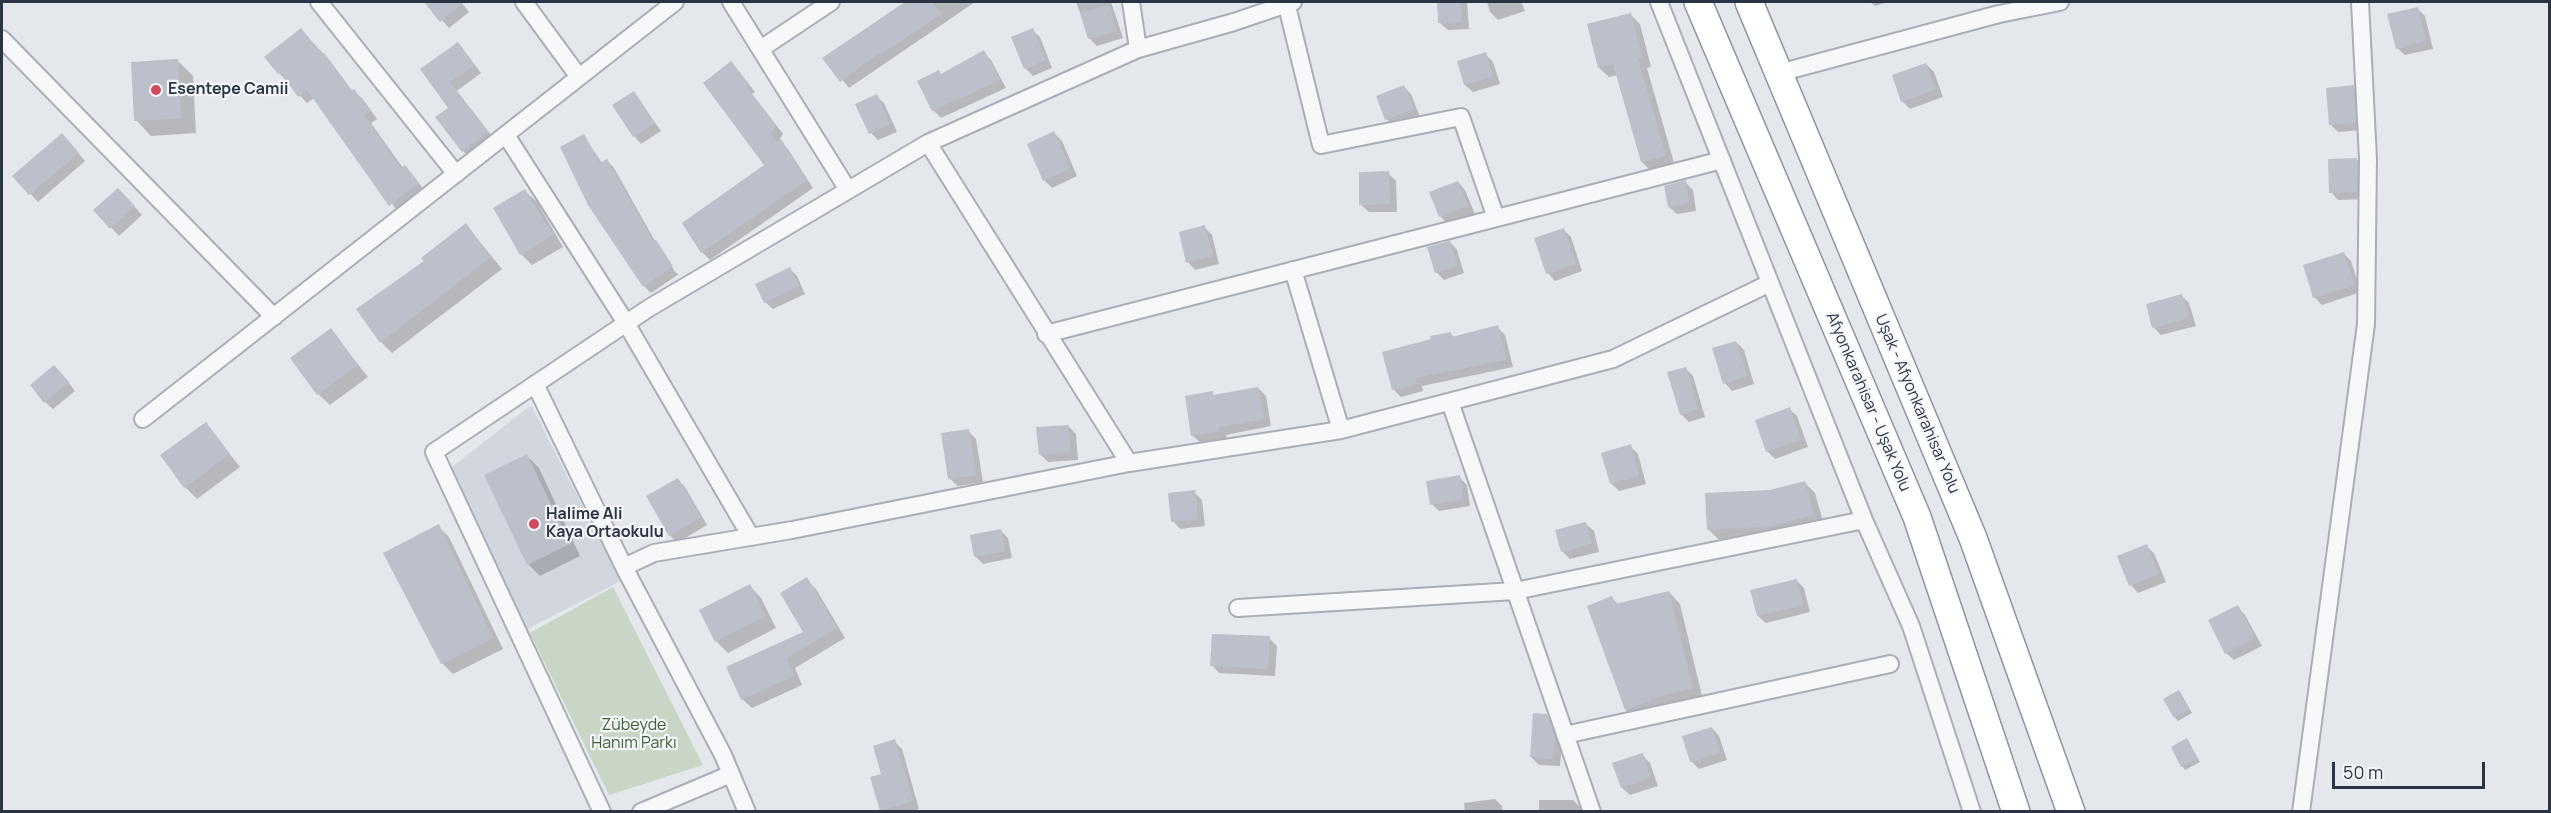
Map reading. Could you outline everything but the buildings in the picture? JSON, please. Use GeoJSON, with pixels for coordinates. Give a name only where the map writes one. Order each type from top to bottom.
{"type":"FeatureCollection","features":[{"type":"Feature","properties":{"kind":"highway","name":"Afyonkarahisar - Uşak Yolu"},"geometry":{"type":"LineString","coordinates":[[1698,2],[1917,517],[2016,812]]}},
{"type":"Feature","properties":{"kind":"highway","name":"Uşak - Afyonkarahisar Yolu"},"geometry":{"type":"LineString","coordinates":[[1749,2],[1974,538],[2071,812]]}},
{"type":"Feature","properties":{"kind":"street"},"geometry":{"type":"LineString","coordinates":[[320,2],[456,174]]}},
{"type":"Feature","properties":{"kind":"street"},"geometry":{"type":"LineString","coordinates":[[524,2],[579,77]]}},
{"type":"Feature","properties":{"kind":"street"},"geometry":{"type":"LineString","coordinates":[[143,419],[675,2]]}},
{"type":"Feature","properties":{"kind":"street"},"geometry":{"type":"LineString","coordinates":[[731,2],[762,48],[848,190]]}},
{"type":"Feature","properties":{"kind":"street"},"geometry":{"type":"LineString","coordinates":[[762,48],[831,2]]}},
{"type":"Feature","properties":{"kind":"street"},"geometry":{"type":"LineString","coordinates":[[1131,2],[1138,49]]}},
{"type":"Feature","properties":{"kind":"street"},"geometry":{"type":"LineString","coordinates":[[602,812],[434,452],[626,323],[928,143],[1138,49],[1234,22],[1288,2],[1321,145],[1461,117],[1496,218]]}},
{"type":"Feature","properties":{"kind":"street"},"geometry":{"type":"LineString","coordinates":[[1659,2],[1864,520],[1911,626],[1972,812]]}},
{"type":"Feature","properties":{"kind":"street"},"geometry":{"type":"LineString","coordinates":[[1779,74],[1996,8],[2060,2]]}},
{"type":"Feature","properties":{"kind":"street"},"geometry":{"type":"LineString","coordinates":[[2301,812],[2366,324],[2368,159],[2360,2]]}},
{"type":"Feature","properties":{"kind":"street"},"geometry":{"type":"LineString","coordinates":[[2,39],[274,316]]}},
{"type":"Feature","properties":{"kind":"street"},"geometry":{"type":"LineString","coordinates":[[506,135],[626,323],[750,537]]}},
{"type":"Feature","properties":{"kind":"street"},"geometry":{"type":"LineString","coordinates":[[928,143],[1129,463]]}},
{"type":"Feature","properties":{"kind":"street"},"geometry":{"type":"LineString","coordinates":[[1046,334],[1722,160]]}},
{"type":"Feature","properties":{"kind":"street"},"geometry":{"type":"LineString","coordinates":[[1293,270],[1341,430]]}},
{"type":"Feature","properties":{"kind":"street"},"geometry":{"type":"LineString","coordinates":[[624,567],[654,553],[750,537],[1129,463],[1341,430],[1613,359],[1770,283]]}},
{"type":"Feature","properties":{"kind":"street"},"geometry":{"type":"LineString","coordinates":[[535,384],[624,567],[731,774],[747,812]]}},
{"type":"Feature","properties":{"kind":"street"},"geometry":{"type":"LineString","coordinates":[[1450,402],[1592,812]]}},
{"type":"Feature","properties":{"kind":"street"},"geometry":{"type":"LineString","coordinates":[[1238,608],[1515,591],[1864,520]]}},
{"type":"Feature","properties":{"kind":"street"},"geometry":{"type":"LineString","coordinates":[[1565,735],[1890,664]]}},
{"type":"Feature","properties":{"kind":"street"},"geometry":{"type":"LineString","coordinates":[[641,812],[731,774]]}},
{"type":"Feature","properties":{"kind":"shaded area","name":"Halime Ali Kaya Ortaokulu"},"geometry":{"type":"Polygon","coordinates":[[[531,405],[621,581],[523,631],[452,467],[531,405]]]}},
{"type":"Feature","properties":{"kind":"green space","name":"Zübeyde Hanım Parkı"},"geometry":{"type":"Polygon","coordinates":[[[613,587],[703,765],[609,795],[530,633],[613,587]]]}},
{"type":"Feature","properties":{"kind":"place","name":"Esentepe Camii"},"geometry":{"type":"Point","coordinates":[156,90]}},
{"type":"Feature","properties":{"kind":"place","name":"Halime Ali Kaya Ortaokulu"},"geometry":{"type":"Point","coordinates":[534,524]}}]}
